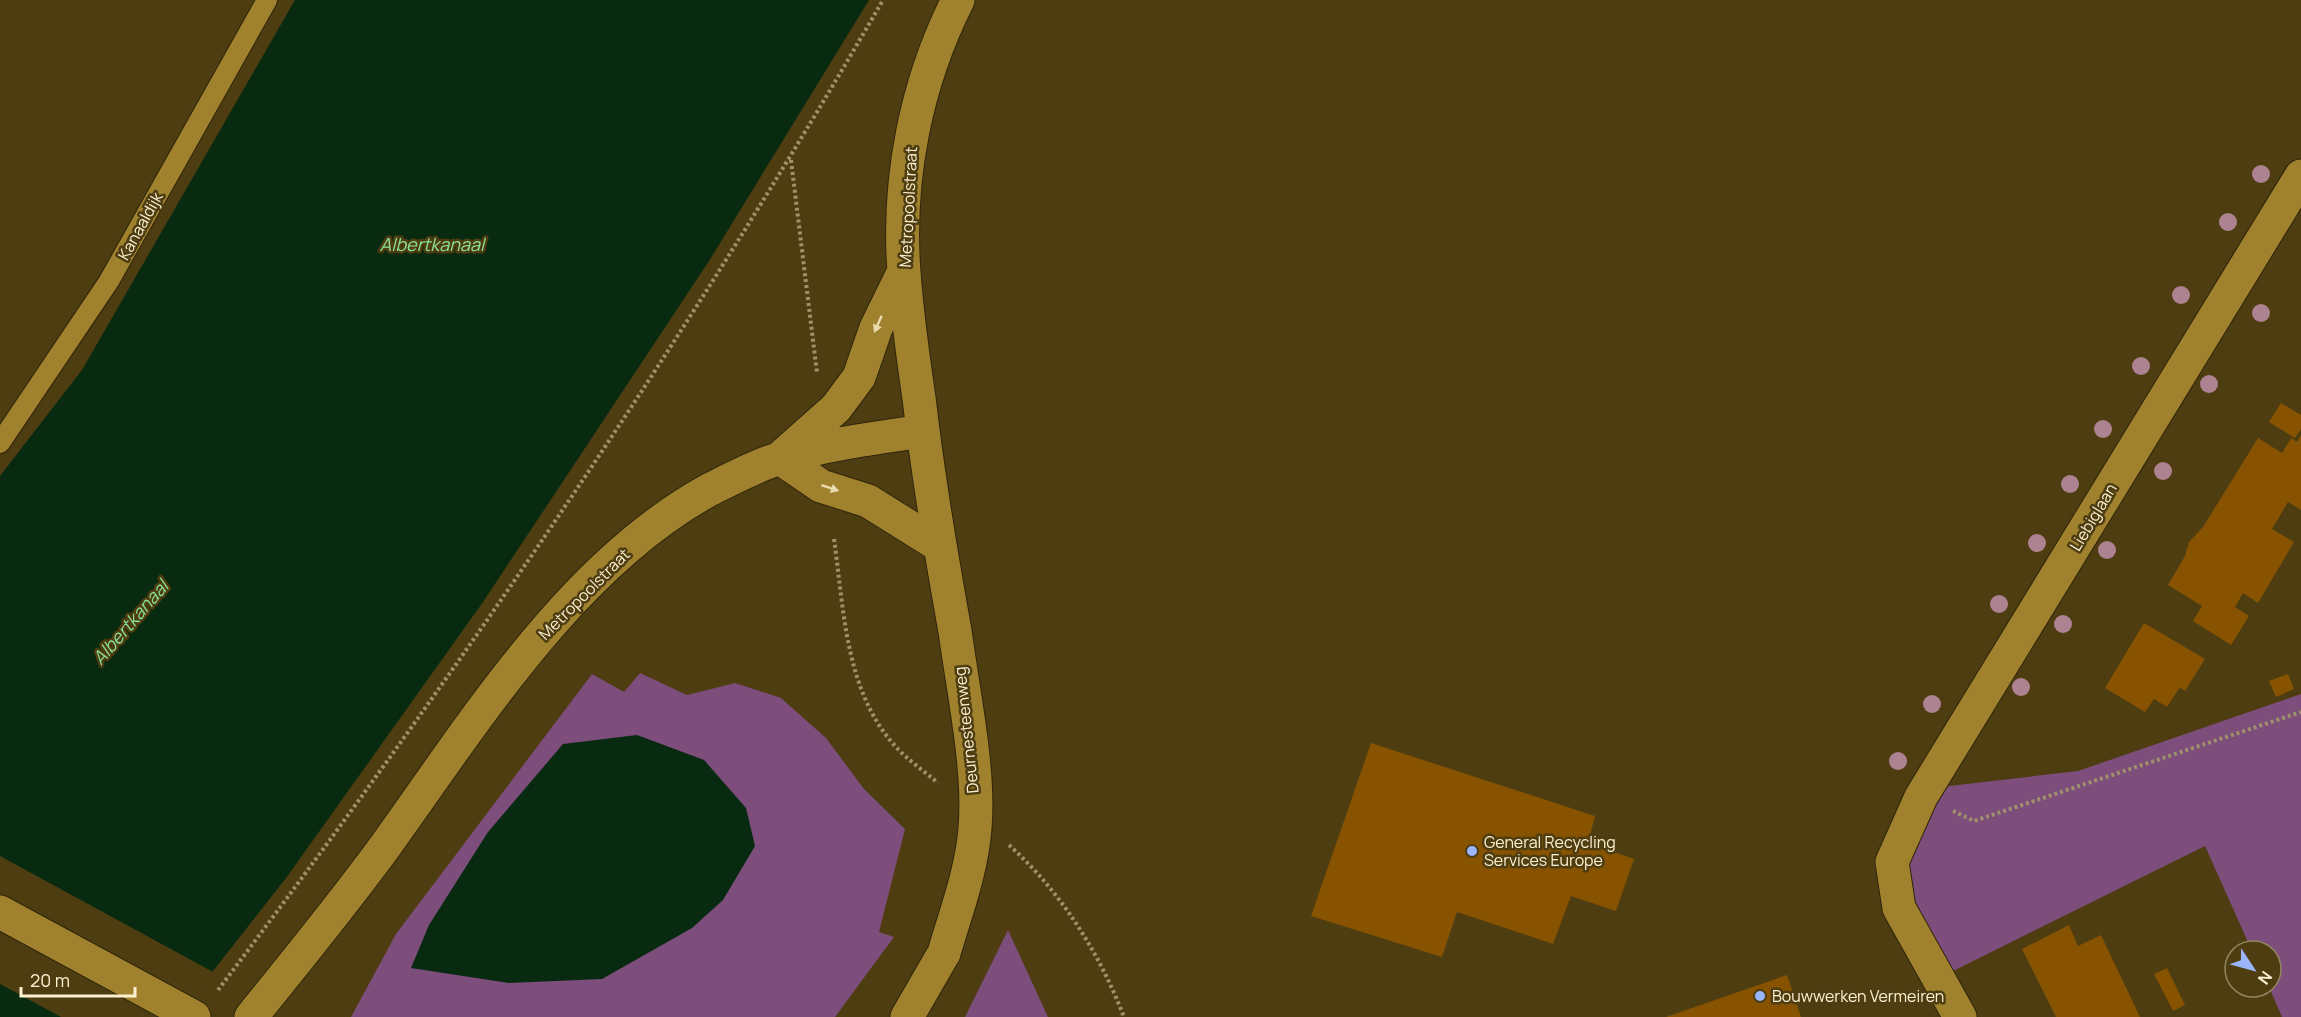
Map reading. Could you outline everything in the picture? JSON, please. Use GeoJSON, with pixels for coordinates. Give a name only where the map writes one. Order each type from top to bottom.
{"type":"FeatureCollection","features":[{"type":"Feature","properties":{"kind":"street","name":"Metropoolstraat"},"geometry":{"type":"LineString","coordinates":[[251,1017],[367,871],[528,652],[591,582],[651,529],[708,491],[780,458],[843,444],[923,431],[904,272],[907,166],[915,117],[944,29],[958,0]]}},
{"type":"Feature","properties":{"kind":"street","name":"Liebiglaan"},"geometry":{"type":"LineString","coordinates":[[1960,1017],[1899,908],[1892,862],[1921,797],[2297,190]]}},
{"type":"Feature","properties":{"kind":"street"},"geometry":{"type":"LineString","coordinates":[[904,272],[876,328],[859,377],[836,408],[780,458],[821,486],[868,501],[940,546]]}},
{"type":"Feature","properties":{"kind":"street","name":"Deurnesteenweg"},"geometry":{"type":"LineString","coordinates":[[907,1017],[944,953],[966,882],[975,828],[972,761],[955,631],[923,431]]}},
{"type":"Feature","properties":{"kind":"street"},"geometry":{"type":"LineString","coordinates":[[0,912],[203,1008]]}},
{"type":"Feature","properties":{"kind":"lane","name":"Kanaaldijk"},"geometry":{"type":"LineString","coordinates":[[0,443],[109,281],[267,0]]}},
{"type":"Feature","properties":{"kind":"path"},"geometry":{"type":"LineString","coordinates":[[203,1008],[317,859],[539,548],[791,159],[884,0]]}},
{"type":"Feature","properties":{"kind":"path"},"geometry":{"type":"LineString","coordinates":[[791,159],[817,374]]}},
{"type":"Feature","properties":{"kind":"path"},"geometry":{"type":"LineString","coordinates":[[1921,797],[1974,821],[2301,712]]}},
{"type":"Feature","properties":{"kind":"shaded area"},"geometry":{"type":"Polygon","coordinates":[[[640,673],[687,695],[735,683],[781,698],[826,738],[864,789],[905,829],[879,932],[894,937],[835,1017],[351,1017],[396,934],[592,674],[624,692],[640,673]]]}},
{"type":"Feature","properties":{"kind":"shaded area"},"geometry":{"type":"Polygon","coordinates":[[[2301,694],[2301,1017],[2282,1017],[2274,999],[2283,999],[2283,939],[2247,939],[2205,846],[1945,975],[1900,862],[1941,787],[2078,771],[2301,694]]]}},
{"type":"Feature","properties":{"kind":"shaded area"},"geometry":{"type":"Polygon","coordinates":[[[1008,930],[1048,1017],[965,1017],[1008,930]]]}},
{"type":"Feature","properties":{"kind":"water","name":"Albertkanaal"},"geometry":{"type":"Polygon","coordinates":[[[295,0],[869,0],[709,261],[483,602],[286,878],[177,1017],[0,1017],[0,476],[82,370],[295,0]]]}},
{"type":"Feature","properties":{"kind":"water"},"geometry":{"type":"Polygon","coordinates":[[[637,735],[704,760],[746,808],[755,846],[723,900],[692,928],[602,979],[509,983],[411,968],[429,925],[488,832],[563,744],[637,735]]]}},
{"type":"Feature","properties":{"kind":"pier"},"geometry":{"type":"Polygon","coordinates":[[[0,856],[215,973],[180,1017],[61,1017],[0,984],[0,856]]]}},
{"type":"Feature","properties":{"kind":"building"},"geometry":{"type":"Polygon","coordinates":[[[2281,403],[2301,415],[2301,429],[2295,438],[2269,422],[2281,403]]]}},
{"type":"Feature","properties":{"kind":"building"},"geometry":{"type":"Polygon","coordinates":[[[2301,435],[2301,510],[2288,502],[2272,529],[2294,542],[2258,603],[2243,593],[2235,607],[2249,616],[2231,645],[2193,621],[2202,606],[2168,585],[2185,556],[2189,542],[2203,527],[2258,438],[2282,453],[2291,438],[2297,442],[2301,435]]]}},
{"type":"Feature","properties":{"kind":"building"},"geometry":{"type":"Polygon","coordinates":[[[2144,623],[2205,659],[2185,691],[2180,687],[2167,707],[2154,699],[2145,712],[2105,688],[2144,623]]]}},
{"type":"Feature","properties":{"kind":"building"},"geometry":{"type":"Polygon","coordinates":[[[2288,674],[2294,689],[2276,697],[2269,681],[2288,674]]]}},
{"type":"Feature","properties":{"kind":"building","name":"General Recycling Services Europe"},"geometry":{"type":"Polygon","coordinates":[[[1371,743],[1595,816],[1588,843],[1634,859],[1616,911],[1571,896],[1553,944],[1457,912],[1442,957],[1311,916],[1371,743]]]}},
{"type":"Feature","properties":{"kind":"building"},"geometry":{"type":"Polygon","coordinates":[[[2069,925],[2078,946],[2101,935],[2140,1017],[2056,1017],[2022,949],[2069,925]]]}},
{"type":"Feature","properties":{"kind":"building"},"geometry":{"type":"Polygon","coordinates":[[[2167,968],[2185,1005],[2173,1011],[2154,974],[2167,968]]]}},
{"type":"Feature","properties":{"kind":"building","name":"Bouwwerken Vermeiren"},"geometry":{"type":"Polygon","coordinates":[[[1787,975],[1801,1017],[1666,1017],[1787,975]]]}},
{"type":"Feature","properties":{"kind":"place","name":"General Recycling Services Europe"},"geometry":{"type":"Point","coordinates":[1472,851]}},
{"type":"Feature","properties":{"kind":"place","name":"Bouwwerken Vermeiren"},"geometry":{"type":"Point","coordinates":[1760,996]}}]}
